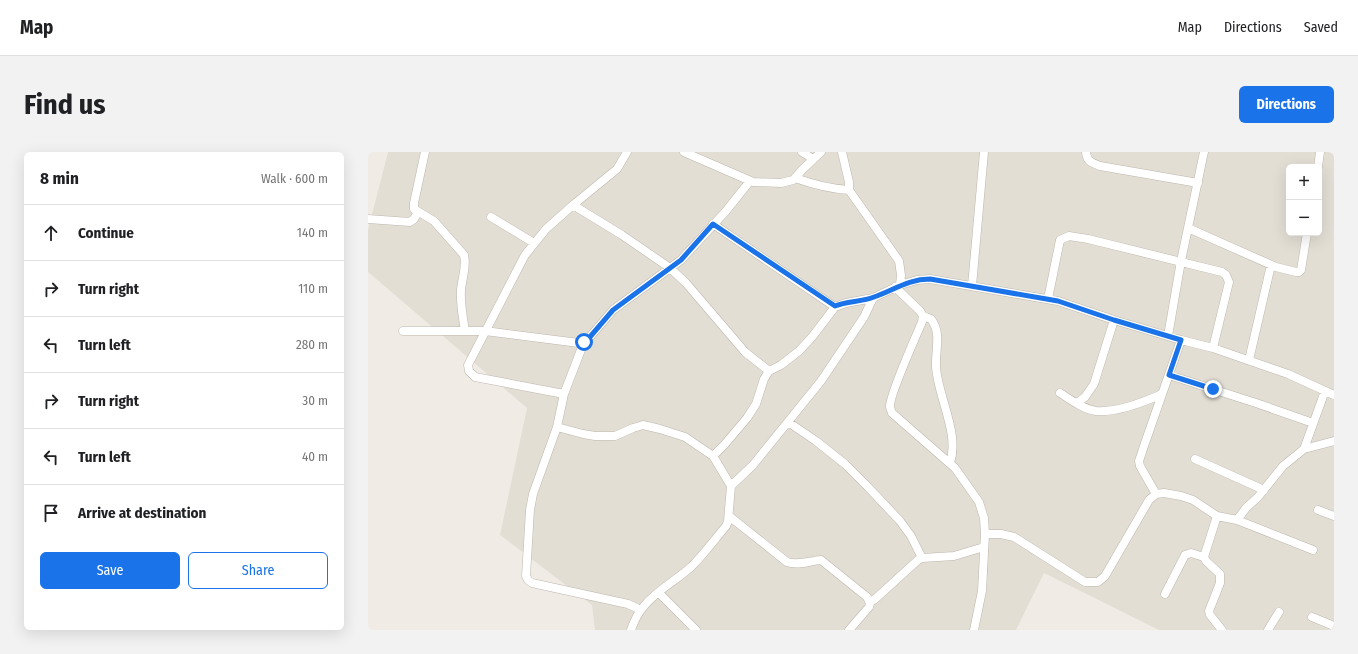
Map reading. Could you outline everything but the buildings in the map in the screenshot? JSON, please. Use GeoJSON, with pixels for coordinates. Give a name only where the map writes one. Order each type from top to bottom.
{"type":"FeatureCollection","features":[{"type":"Feature","properties":{"kind":"street"},"geometry":{"type":"LineString","coordinates":[[426,152],[414,203],[414,209],[434,221],[464,255],[466,262],[461,290],[465,331]]}},
{"type":"Feature","properties":{"kind":"street"},"geometry":{"type":"LineString","coordinates":[[564,394],[474,377],[469,371],[468,365],[525,255],[546,229],[617,169],[627,152]]}},
{"type":"Feature","properties":{"kind":"street"},"geometry":{"type":"LineString","coordinates":[[684,152],[750,181],[781,184],[793,180],[821,152]]}},
{"type":"Feature","properties":{"kind":"street"},"geometry":{"type":"LineString","coordinates":[[802,152],[813,159]]}},
{"type":"Feature","properties":{"kind":"street"},"geometry":{"type":"LineString","coordinates":[[842,152],[850,190],[899,261],[901,274],[897,286]]}},
{"type":"Feature","properties":{"kind":"street"},"geometry":{"type":"LineString","coordinates":[[972,286],[984,152]]}},
{"type":"Feature","properties":{"kind":"street"},"geometry":{"type":"LineString","coordinates":[[1086,152],[1086,158],[1090,162],[1100,166],[1198,183]]}},
{"type":"Feature","properties":{"kind":"street"},"geometry":{"type":"LineString","coordinates":[[1168,336],[1181,261],[1204,152]]}},
{"type":"Feature","properties":{"kind":"street"},"geometry":{"type":"LineString","coordinates":[[1318,164],[1320,152]]}},
{"type":"Feature","properties":{"kind":"street"},"geometry":{"type":"LineString","coordinates":[[795,178],[806,182],[850,190]]}},
{"type":"Feature","properties":{"kind":"street"},"geometry":{"type":"LineString","coordinates":[[403,331],[485,331],[579,343],[584,342],[613,310],[681,260],[750,181]]}},
{"type":"Feature","properties":{"kind":"street"},"geometry":{"type":"LineString","coordinates":[[573,205],[622,235],[670,268],[686,282],[745,352],[769,371]]}},
{"type":"Feature","properties":{"kind":"street"},"geometry":{"type":"LineString","coordinates":[[368,219],[410,222],[414,219],[418,212]]}},
{"type":"Feature","properties":{"kind":"street"},"geometry":{"type":"LineString","coordinates":[[491,217],[534,243]]}},
{"type":"Feature","properties":{"kind":"street"},"geometry":{"type":"LineString","coordinates":[[713,224],[835,306]]}},
{"type":"Feature","properties":{"kind":"street"},"geometry":{"type":"LineString","coordinates":[[1188,228],[1276,267],[1299,272],[1302,265],[1307,236]]}},
{"type":"Feature","properties":{"kind":"street"},"geometry":{"type":"LineString","coordinates":[[1048,299],[1060,240],[1070,236],[1181,261],[1222,272],[1226,275],[1229,282],[1213,348]]}},
{"type":"Feature","properties":{"kind":"street"},"geometry":{"type":"LineString","coordinates":[[1249,360],[1271,265]]}},
{"type":"Feature","properties":{"kind":"street"},"geometry":{"type":"LineString","coordinates":[[713,456],[747,418],[756,404],[764,379],[769,371],[781,365],[799,351],[812,337],[835,306],[846,302],[873,298],[897,286],[917,280],[930,279],[1058,301],[1114,320],[1213,348],[1249,360],[1288,374],[1334,394]]}},
{"type":"Feature","properties":{"kind":"street"},"geometry":{"type":"LineString","coordinates":[[897,286],[920,311],[922,322],[895,388],[890,408],[896,417],[955,468],[978,502],[984,518],[985,534],[982,591],[974,630]]}},
{"type":"Feature","properties":{"kind":"street"},"geometry":{"type":"LineString","coordinates":[[731,486],[753,465],[817,386],[864,317],[873,298]]}},
{"type":"Feature","properties":{"kind":"street"},"geometry":{"type":"LineString","coordinates":[[922,316],[931,319],[937,328],[938,340],[936,368],[953,442],[953,455],[950,464]]}},
{"type":"Feature","properties":{"kind":"street"},"geometry":{"type":"LineString","coordinates":[[1077,403],[1085,397],[1094,384],[1114,320]]}},
{"type":"Feature","properties":{"kind":"street"},"geometry":{"type":"LineString","coordinates":[[1156,494],[1139,462],[1181,340]]}},
{"type":"Feature","properties":{"kind":"street"},"geometry":{"type":"LineString","coordinates":[[584,342],[564,394],[557,427],[533,494],[530,510],[526,576],[528,580],[532,582],[628,604],[641,610]]}},
{"type":"Feature","properties":{"kind":"street"},"geometry":{"type":"LineString","coordinates":[[1169,375],[1313,423]]}},
{"type":"Feature","properties":{"kind":"street"},"geometry":{"type":"LineString","coordinates":[[1304,449],[1325,391]]}},
{"type":"Feature","properties":{"kind":"street"},"geometry":{"type":"LineString","coordinates":[[1060,393],[1077,403],[1096,411],[1110,410],[1140,404],[1162,394]]}},
{"type":"Feature","properties":{"kind":"street"},"geometry":{"type":"LineString","coordinates":[[788,422],[845,464],[868,487],[900,521],[911,536],[922,558]]}},
{"type":"Feature","properties":{"kind":"street"},"geometry":{"type":"LineString","coordinates":[[557,427],[583,434],[601,436],[615,436],[632,428],[643,425],[660,428],[685,437],[713,456],[731,486],[729,516],[726,526],[692,566],[652,598],[641,610],[631,630]]}},
{"type":"Feature","properties":{"kind":"street"},"geometry":{"type":"LineString","coordinates":[[1237,520],[1283,466],[1304,449],[1334,441]]}},
{"type":"Feature","properties":{"kind":"street"},"geometry":{"type":"LineString","coordinates":[[1195,459],[1264,490]]}},
{"type":"Feature","properties":{"kind":"street"},"geometry":{"type":"LineString","coordinates":[[985,534],[1001,534],[1014,538],[1085,582],[1098,582],[1105,576],[1149,500],[1156,494],[1164,493],[1193,500],[1217,516],[1237,520],[1312,550]]}},
{"type":"Feature","properties":{"kind":"street"},"geometry":{"type":"LineString","coordinates":[[1318,510],[1334,516]]}},
{"type":"Feature","properties":{"kind":"street"},"geometry":{"type":"LineString","coordinates":[[729,516],[787,562],[797,564],[816,560],[824,561],[867,597],[869,606],[849,630]]}},
{"type":"Feature","properties":{"kind":"street"},"geometry":{"type":"LineString","coordinates":[[1217,516],[1204,557],[1206,562],[1220,574],[1220,583],[1209,611],[1210,615],[1222,630]]}},
{"type":"Feature","properties":{"kind":"street"},"geometry":{"type":"LineString","coordinates":[[869,601],[874,600],[922,558],[954,556],[984,547]]}},
{"type":"Feature","properties":{"kind":"street"},"geometry":{"type":"LineString","coordinates":[[1165,594],[1185,555],[1191,553],[1204,557]]}},
{"type":"Feature","properties":{"kind":"street"},"geometry":{"type":"LineString","coordinates":[[659,593],[696,630]]}},
{"type":"Feature","properties":{"kind":"street"},"geometry":{"type":"LineString","coordinates":[[1268,630],[1279,612]]}},
{"type":"Feature","properties":{"kind":"street"},"geometry":{"type":"LineString","coordinates":[[1312,617],[1334,626]]}},
{"type":"Feature","properties":{"kind":"shaded area"},"geometry":{"type":"Polygon","coordinates":[[[388,152],[1334,152],[1334,630],[1159,630],[1044,573],[1016,630],[595,630],[592,605],[500,535],[527,408],[368,272],[368,230],[388,152]]]}},
{"type":"Feature","properties":{"kind":"route"},"geometry":{"type":"LineString","coordinates":[[584,342],[613,310],[681,260],[713,224],[835,306],[846,302],[873,298],[900,285],[923,279],[1058,301],[1181,340],[1169,375],[1213,389]]}}]}
